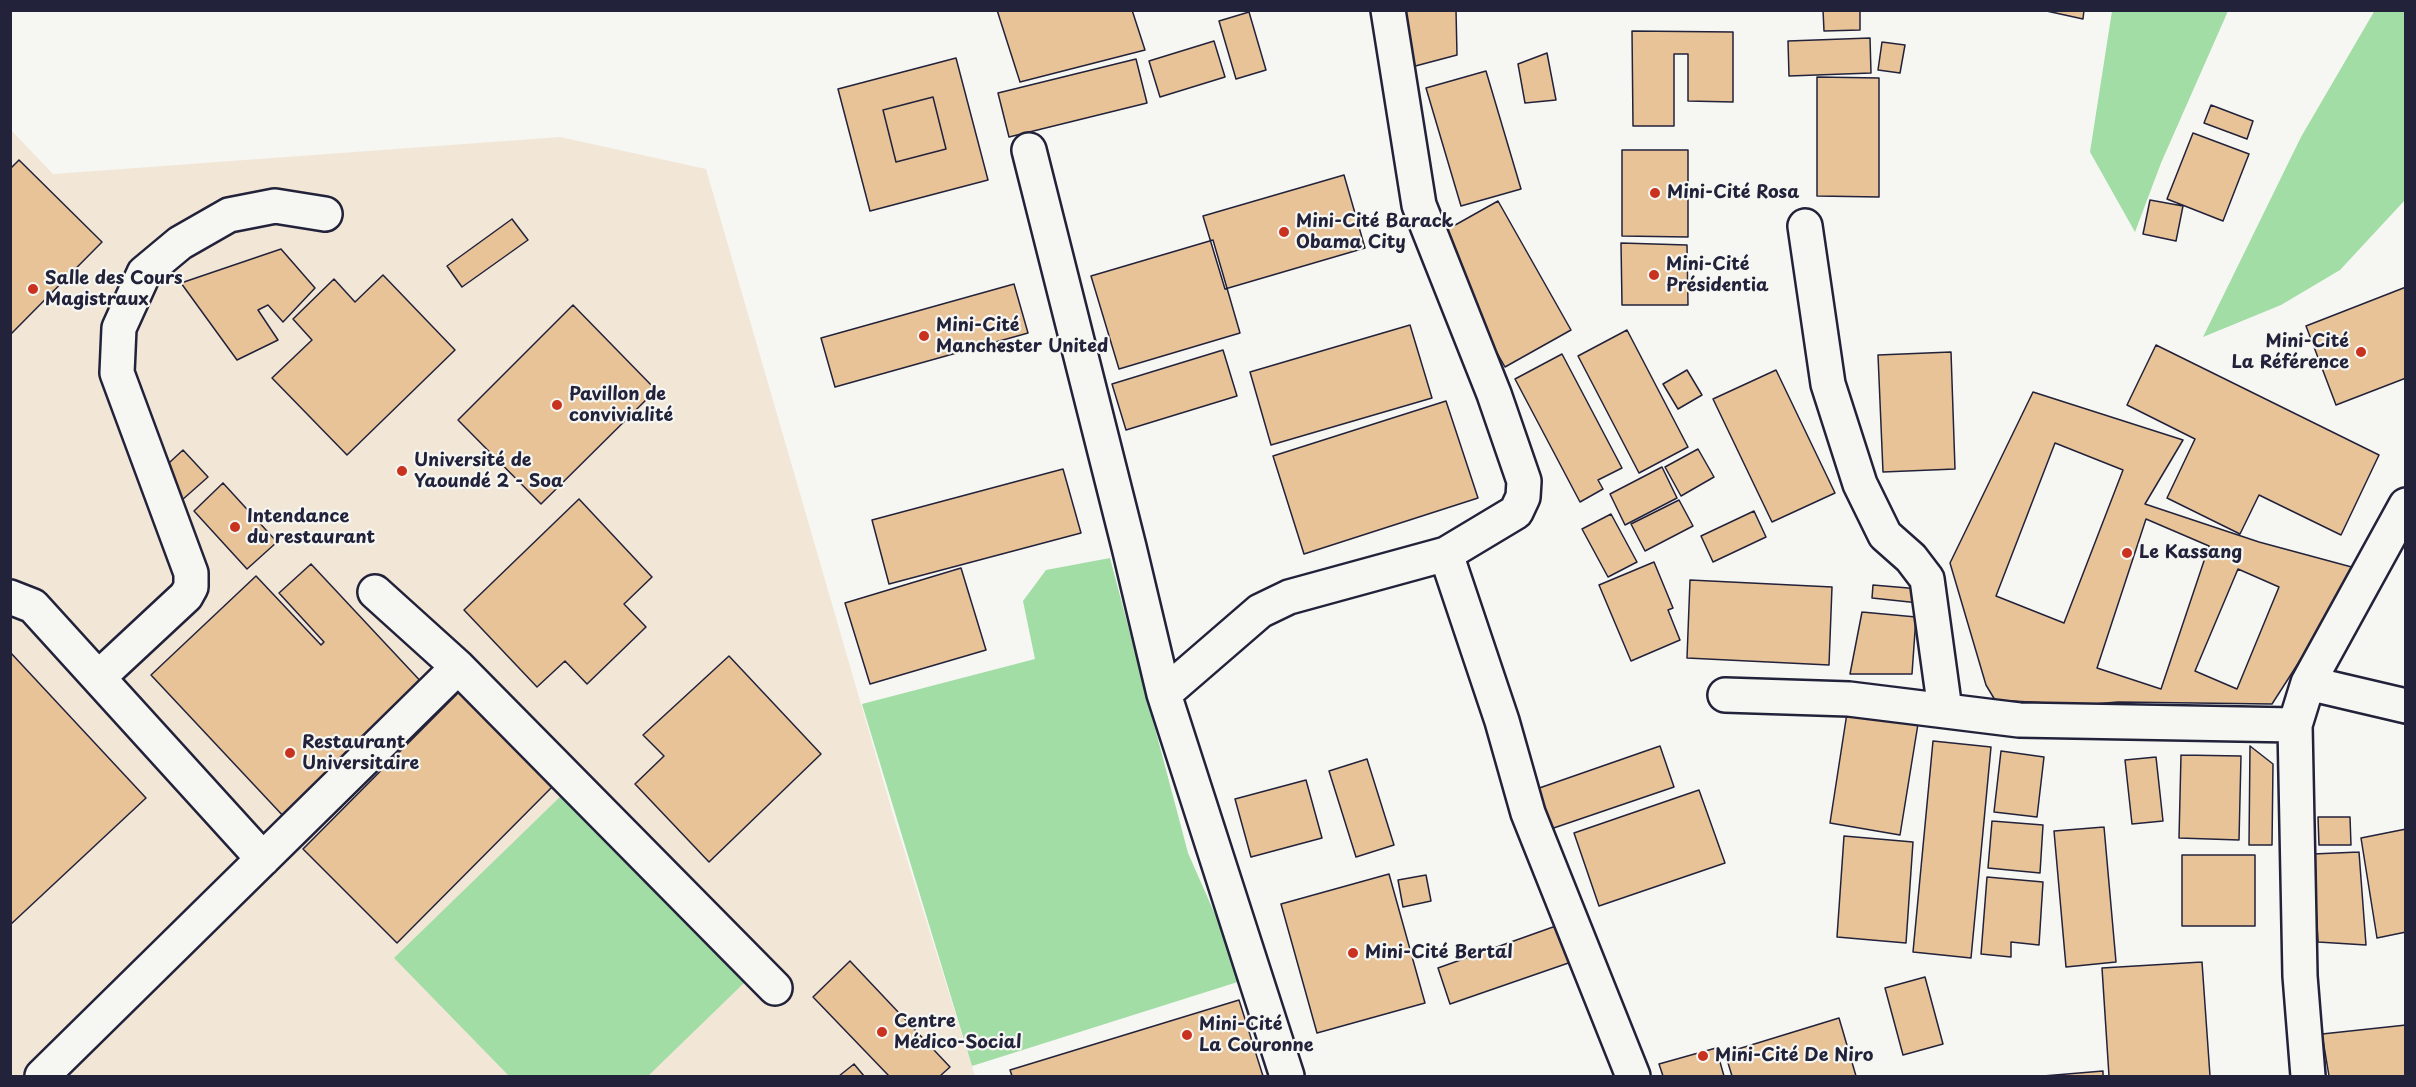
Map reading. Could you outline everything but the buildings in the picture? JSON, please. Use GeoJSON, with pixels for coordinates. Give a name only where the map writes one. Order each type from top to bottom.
{"type":"FeatureCollection","features":[{"type":"Feature","properties":{"kind":"street"},"geometry":{"type":"LineString","coordinates":[[1164,694],[1260,611],[1289,597],[1446,554],[1516,512],[1523,496],[1524,482],[1494,394],[1419,205],[1388,10]]}},
{"type":"Feature","properties":{"kind":"street"},"geometry":{"type":"LineString","coordinates":[[1029,150],[1164,694],[1287,1077]]}},
{"type":"Feature","properties":{"kind":"street"},"geometry":{"type":"LineString","coordinates":[[99,677],[186,596],[191,587],[191,573],[117,372],[119,328],[144,273],[180,243],[229,215],[275,206],[325,214]]}},
{"type":"Feature","properties":{"kind":"street"},"geometry":{"type":"LineString","coordinates":[[1805,226],[1828,384],[1860,484],[1885,535],[1911,558],[1927,579],[1945,710]]}},
{"type":"Feature","properties":{"kind":"street"},"geometry":{"type":"LineString","coordinates":[[2308,1077],[2300,976],[2295,725],[2308,683],[2406,505]]}},
{"type":"Feature","properties":{"kind":"street"},"geometry":{"type":"LineString","coordinates":[[1446,554],[1502,721],[1528,813],[1633,1077]]}},
{"type":"Feature","properties":{"kind":"street"},"geometry":{"type":"LineString","coordinates":[[375,592],[458,667],[775,988]]}},
{"type":"Feature","properties":{"kind":"street"},"geometry":{"type":"LineString","coordinates":[[10,597],[33,606],[263,859]]}},
{"type":"Feature","properties":{"kind":"street"},"geometry":{"type":"LineString","coordinates":[[42,1077],[458,667]]}},
{"type":"Feature","properties":{"kind":"street"},"geometry":{"type":"LineString","coordinates":[[2308,683],[2406,706]]}},
{"type":"Feature","properties":{"kind":"street"},"geometry":{"type":"LineString","coordinates":[[1725,696],[1849,699],[2019,720],[2295,725]]}},
{"type":"Feature","properties":{"kind":"shaded area","name":"Université de Yaoundé 2 - Soa"},"geometry":{"type":"Polygon","coordinates":[[[10,129],[53,174],[560,137],[706,169],[894,818],[975,1076],[11,1076],[10,129]]]}},
{"type":"Feature","properties":{"kind":"green space"},"geometry":{"type":"Polygon","coordinates":[[[2375,10],[2405,11],[2405,200],[2340,270],[2281,305],[2203,337],[2301,137],[2375,10]]]}},
{"type":"Feature","properties":{"kind":"green space"},"geometry":{"type":"Polygon","coordinates":[[[2112,11],[2228,11],[2161,163],[2135,232],[2090,152],[2112,11]]]}},
{"type":"Feature","properties":{"kind":"green space"},"geometry":{"type":"Polygon","coordinates":[[[1110,558],[1188,853],[1244,980],[972,1066],[862,704],[1035,659],[1023,601],[1046,570],[1110,558]]]}},
{"type":"Feature","properties":{"kind":"green space"},"geometry":{"type":"Polygon","coordinates":[[[563,794],[745,982],[648,1076],[509,1076],[394,958],[563,794]]]}},
{"type":"Feature","properties":{"kind":"place","name":"Mini-Cité Rosa"},"geometry":{"type":"Point","coordinates":[1655,193]}},
{"type":"Feature","properties":{"kind":"place","name":"Mini-Cité Barack Obama City"},"geometry":{"type":"Point","coordinates":[1284,232]}},
{"type":"Feature","properties":{"kind":"place","name":"Mini-Cité Présidentia"},"geometry":{"type":"Point","coordinates":[1654,275]}},
{"type":"Feature","properties":{"kind":"place","name":"Salle des Cours Magistraux"},"geometry":{"type":"Point","coordinates":[33,289]}},
{"type":"Feature","properties":{"kind":"place","name":"Mini-Cité Manchester United"},"geometry":{"type":"Point","coordinates":[924,336]}},
{"type":"Feature","properties":{"kind":"place","name":"Mini-Cité La Référence"},"geometry":{"type":"Point","coordinates":[2361,352]}},
{"type":"Feature","properties":{"kind":"place","name":"Pavillon de convivialité"},"geometry":{"type":"Point","coordinates":[557,405]}},
{"type":"Feature","properties":{"kind":"place","name":"Université de Yaoundé 2 - Soa"},"geometry":{"type":"Point","coordinates":[402,471]}},
{"type":"Feature","properties":{"kind":"place","name":"Intendance du restaurant"},"geometry":{"type":"Point","coordinates":[235,527]}},
{"type":"Feature","properties":{"kind":"place","name":"Le Kassang"},"geometry":{"type":"Point","coordinates":[2127,553]}},
{"type":"Feature","properties":{"kind":"place","name":"Restaurant Universitaire"},"geometry":{"type":"Point","coordinates":[290,753]}},
{"type":"Feature","properties":{"kind":"place","name":"Mini-Cité Bertal"},"geometry":{"type":"Point","coordinates":[1353,953]}},
{"type":"Feature","properties":{"kind":"place","name":"Centre Médico-Social"},"geometry":{"type":"Point","coordinates":[882,1032]}},
{"type":"Feature","properties":{"kind":"place","name":"Mini-Cité La Couronne"},"geometry":{"type":"Point","coordinates":[1187,1035]}},
{"type":"Feature","properties":{"kind":"place","name":"Mini-Cité De Niro"},"geometry":{"type":"Point","coordinates":[1703,1056]}}]}
